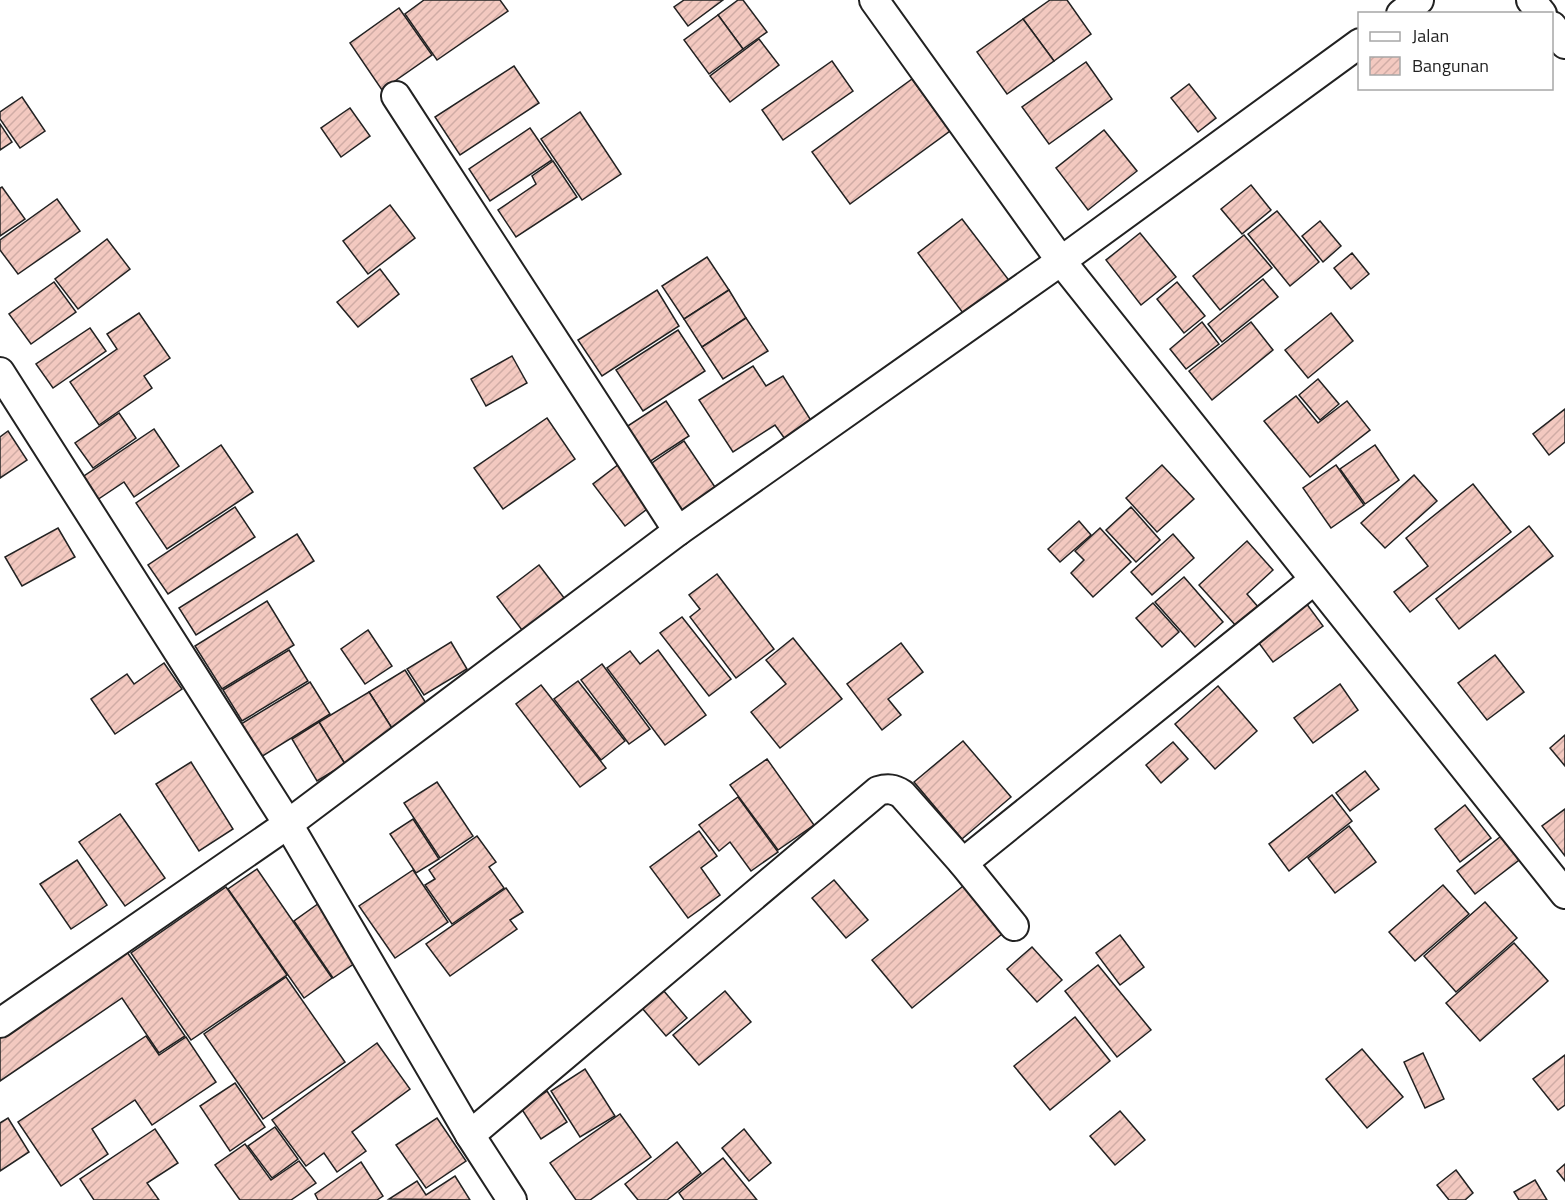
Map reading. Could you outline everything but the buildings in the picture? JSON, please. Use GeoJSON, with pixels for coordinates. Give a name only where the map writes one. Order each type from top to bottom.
{"type":"FeatureCollection","features":[{"type":"Feature","properties":{"kind":"street"},"geometry":{"type":"LineString","coordinates":[[874,0],[1061,261],[1565,894]]}},
{"type":"Feature","properties":{"kind":"street"},"geometry":{"type":"LineString","coordinates":[[1404,12],[1419,0]]}},
{"type":"Feature","properties":{"kind":"street"},"geometry":{"type":"LineString","coordinates":[[1531,0],[1540,12]]}},
{"type":"Feature","properties":{"kind":"street"},"geometry":{"type":"LineString","coordinates":[[1553,29],[1565,44]]}},
{"type":"Feature","properties":{"kind":"street"},"geometry":{"type":"LineString","coordinates":[[0,1023],[288,824],[678,531],[1061,261],[1358,44]]}},
{"type":"Feature","properties":{"kind":"street"},"geometry":{"type":"LineString","coordinates":[[396,96],[678,531]]}},
{"type":"Feature","properties":{"kind":"street"},"geometry":{"type":"LineString","coordinates":[[0,372],[288,824],[470,1135],[512,1200]]}},
{"type":"Feature","properties":{"kind":"street"},"geometry":{"type":"LineString","coordinates":[[963,863],[1314,579]]}},
{"type":"Feature","properties":{"kind":"street"},"geometry":{"type":"LineString","coordinates":[[470,1135],[878,791],[895,790],[902,794],[963,863],[1014,926]]}}]}
